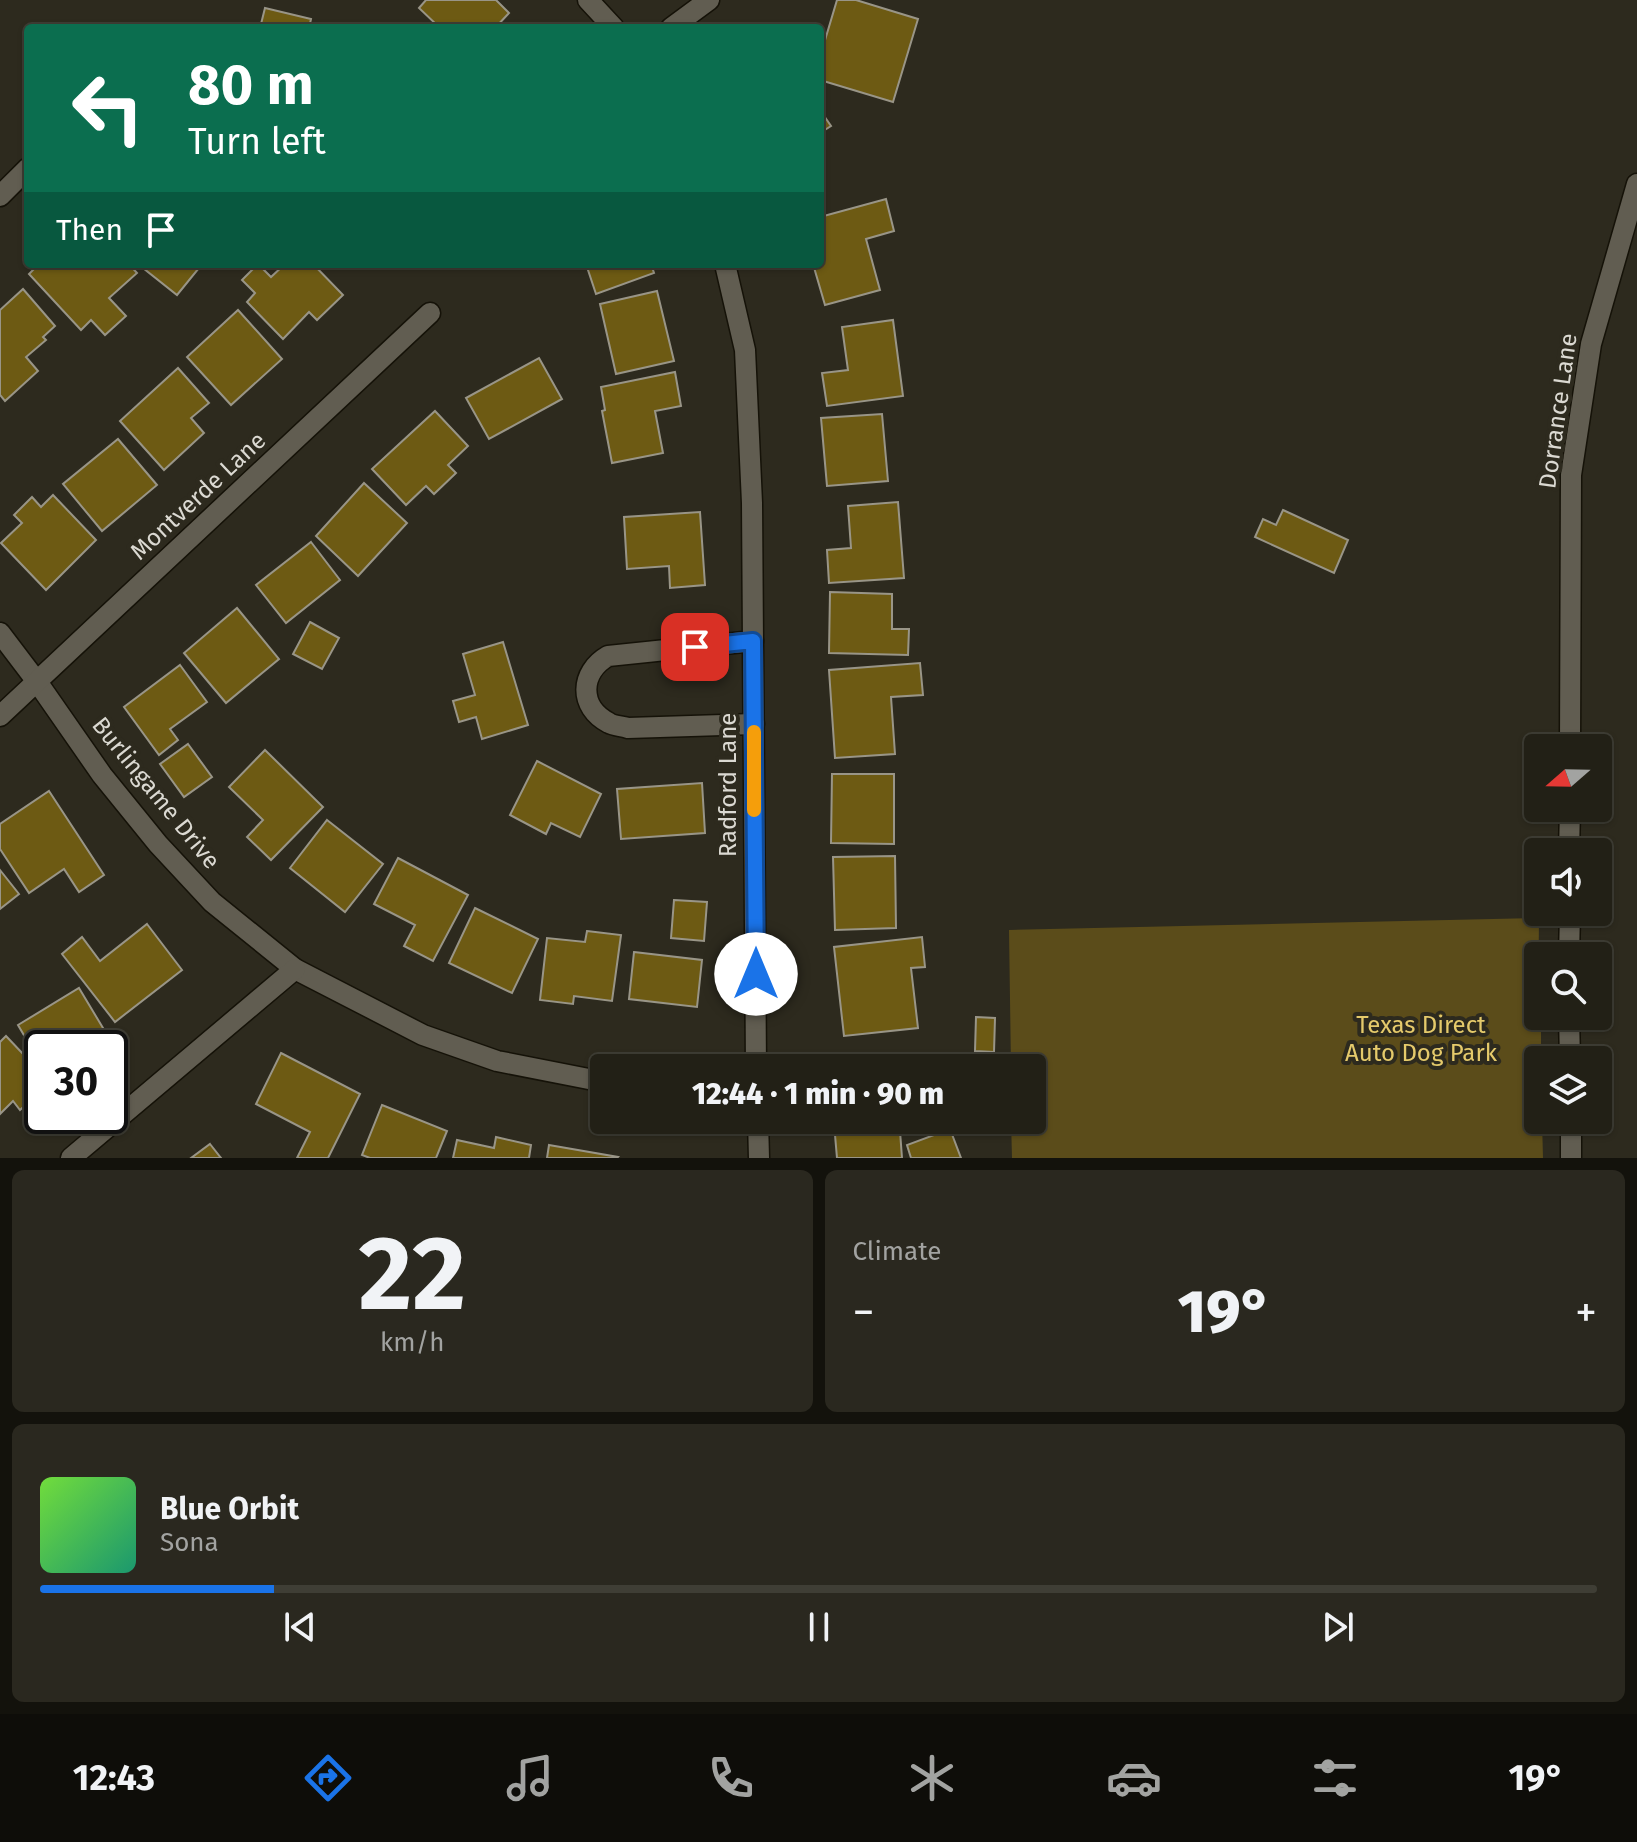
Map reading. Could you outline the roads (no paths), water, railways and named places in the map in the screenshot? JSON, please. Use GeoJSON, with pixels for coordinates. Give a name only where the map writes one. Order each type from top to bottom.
{"type":"FeatureCollection","features":[{"type":"Feature","properties":{"kind":"street"},"geometry":{"type":"LineString","coordinates":[[588,0],[610,24]]}},
{"type":"Feature","properties":{"kind":"street"},"geometry":{"type":"LineString","coordinates":[[676,24],[709,0]]}},
{"type":"Feature","properties":{"kind":"street"},"geometry":{"type":"LineString","coordinates":[[0,196],[24,172]]}},
{"type":"Feature","properties":{"kind":"street","name":"Dorrance Lane"},"geometry":{"type":"LineString","coordinates":[[1570,734],[1571,475],[1591,344],[1637,184]]}},
{"type":"Feature","properties":{"kind":"street","name":"Radford Lane"},"geometry":{"type":"LineString","coordinates":[[726,268],[745,350],[752,503],[756,1054]]}},
{"type":"Feature","properties":{"kind":"street","name":"Montverde Lane"},"geometry":{"type":"LineString","coordinates":[[0,716],[430,313]]}},
{"type":"Feature","properties":{"kind":"street","name":"Burlingame Drive"},"geometry":{"type":"LineString","coordinates":[[0,633],[102,775],[158,844],[212,902],[295,969],[423,1035],[497,1061],[590,1079]]}},
{"type":"Feature","properties":{"kind":"street"},"geometry":{"type":"LineString","coordinates":[[753,641],[608,656],[588,674],[586,691],[594,710],[601,717],[609,723],[628,728],[754,724]]}},
{"type":"Feature","properties":{"kind":"street"},"geometry":{"type":"LineString","coordinates":[[71,1158],[295,969]]}},
{"type":"Feature","properties":{"kind":"street"},"geometry":{"type":"LineString","coordinates":[[758,1134],[759,1158]]}},
{"type":"Feature","properties":{"kind":"street"},"geometry":{"type":"LineString","coordinates":[[1571,1134],[1571,1158]]}},
{"type":"Feature","properties":{"kind":"park label","name":"Texas Direct Auto Dog Park"},"geometry":{"type":"Point","coordinates":[1421,1039]}}]}
